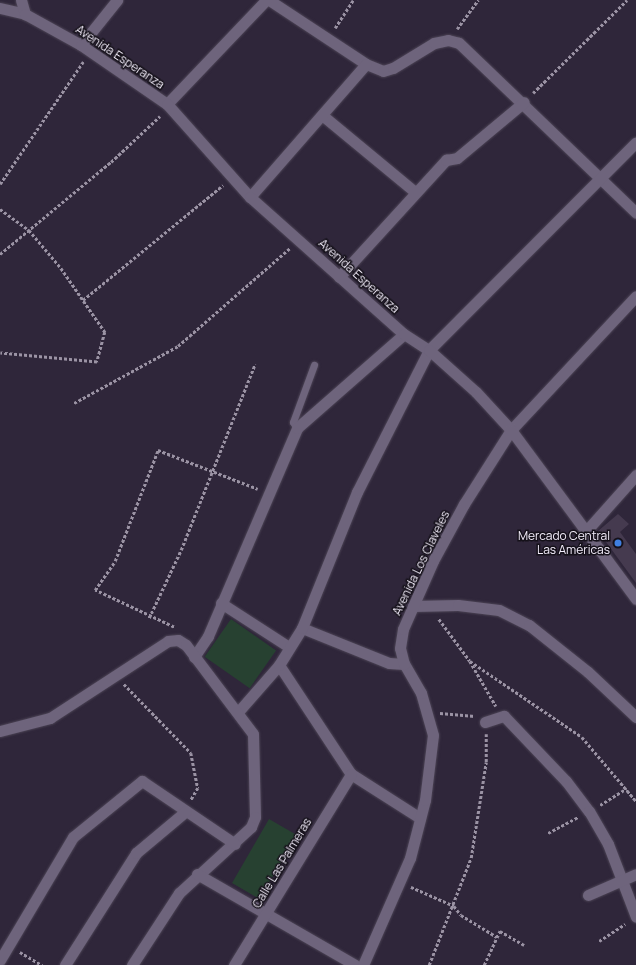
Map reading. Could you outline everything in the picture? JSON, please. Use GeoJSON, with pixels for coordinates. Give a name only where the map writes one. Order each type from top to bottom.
{"type":"FeatureCollection","features":[{"type":"Feature","properties":{"kind":"street"},"geometry":{"type":"LineString","coordinates":[[21,0],[25,14]]}},
{"type":"Feature","properties":{"kind":"street"},"geometry":{"type":"LineString","coordinates":[[81,44],[117,0]]}},
{"type":"Feature","properties":{"kind":"street"},"geometry":{"type":"LineString","coordinates":[[166,104],[268,0],[366,64],[383,71],[393,68],[434,43],[448,40],[459,43],[524,102],[598,179],[636,213]]}},
{"type":"Feature","properties":{"kind":"street","name":"Avenida Esperanza"},"geometry":{"type":"LineString","coordinates":[[0,8],[25,14],[81,44],[166,104],[250,197],[404,334],[429,350],[476,392],[511,430],[587,530],[636,599]]}},
{"type":"Feature","properties":{"kind":"street"},"geometry":{"type":"LineString","coordinates":[[250,197],[366,64]]}},
{"type":"Feature","properties":{"kind":"street"},"geometry":{"type":"LineString","coordinates":[[339,277],[415,192],[446,160],[457,158],[524,102]]}},
{"type":"Feature","properties":{"kind":"street"},"geometry":{"type":"LineString","coordinates":[[322,115],[415,192]]}},
{"type":"Feature","properties":{"kind":"street"},"geometry":{"type":"LineString","coordinates":[[238,712],[279,665],[302,628],[357,492],[429,350],[636,142]]}},
{"type":"Feature","properties":{"kind":"street","name":"Avenida Los Claveles"},"geometry":{"type":"LineString","coordinates":[[363,965],[400,882],[420,818],[433,735],[422,693],[404,664],[400,648],[402,635],[413,606],[464,504],[511,430],[636,296]]}},
{"type":"Feature","properties":{"kind":"street"},"geometry":{"type":"LineString","coordinates":[[194,657],[208,636],[297,428],[404,334]]}},
{"type":"Feature","properties":{"kind":"street"},"geometry":{"type":"LineString","coordinates":[[587,530],[636,475]]}},
{"type":"Feature","properties":{"kind":"street"},"geometry":{"type":"LineString","coordinates":[[222,604],[289,647]]}},
{"type":"Feature","properties":{"kind":"street"},"geometry":{"type":"LineString","coordinates":[[413,606],[458,605],[499,610],[529,625],[588,672],[636,717]]}},
{"type":"Feature","properties":{"kind":"street"},"geometry":{"type":"LineString","coordinates":[[302,628],[389,663],[404,664]]}},
{"type":"Feature","properties":{"kind":"street"},"geometry":{"type":"LineString","coordinates":[[0,732],[50,718],[168,641],[178,640],[186,645],[238,712],[253,734],[255,817],[251,827],[235,844],[197,874],[179,892],[132,965]]}},
{"type":"Feature","properties":{"kind":"street"},"geometry":{"type":"LineString","coordinates":[[279,665],[351,774],[420,818]]}},
{"type":"Feature","properties":{"kind":"street"},"geometry":{"type":"LineString","coordinates":[[485,722],[504,716],[546,756],[589,811],[623,879],[636,917]]}},
{"type":"Feature","properties":{"kind":"street","name":"Calle Las Palmeras"},"geometry":{"type":"LineString","coordinates":[[234,965],[351,774]]}},
{"type":"Feature","properties":{"kind":"street"},"geometry":{"type":"LineString","coordinates":[[0,960],[73,837],[142,781],[235,844]]}},
{"type":"Feature","properties":{"kind":"street"},"geometry":{"type":"LineString","coordinates":[[65,965],[136,853],[186,811]]}},
{"type":"Feature","properties":{"kind":"street"},"geometry":{"type":"LineString","coordinates":[[197,874],[265,915],[355,965]]}},
{"type":"Feature","properties":{"kind":"street"},"geometry":{"type":"LineString","coordinates":[[588,895],[636,874]]}},
{"type":"Feature","properties":{"kind":"lane"},"geometry":{"type":"LineString","coordinates":[[297,428],[293,422],[314,365]]}},
{"type":"Feature","properties":{"kind":"path"},"geometry":{"type":"LineString","coordinates":[[329,39],[353,0]]}},
{"type":"Feature","properties":{"kind":"path"},"geometry":{"type":"LineString","coordinates":[[448,40],[478,0]]}},
{"type":"Feature","properties":{"kind":"path"},"geometry":{"type":"LineString","coordinates":[[524,102],[627,0]]}},
{"type":"Feature","properties":{"kind":"path"},"geometry":{"type":"LineString","coordinates":[[0,184],[91,51]]}},
{"type":"Feature","properties":{"kind":"path"},"geometry":{"type":"LineString","coordinates":[[0,254],[157,121],[166,104]]}},
{"type":"Feature","properties":{"kind":"path"},"geometry":{"type":"LineString","coordinates":[[83,300],[232,176]]}},
{"type":"Feature","properties":{"kind":"path"},"geometry":{"type":"LineString","coordinates":[[0,209],[29,230],[83,300],[105,332],[97,362],[0,353]]}},
{"type":"Feature","properties":{"kind":"path"},"geometry":{"type":"LineString","coordinates":[[74,403],[178,346],[299,240]]}},
{"type":"Feature","properties":{"kind":"path"},"geometry":{"type":"LineString","coordinates":[[149,618],[181,550],[254,364]]}},
{"type":"Feature","properties":{"kind":"path"},"geometry":{"type":"LineString","coordinates":[[186,645],[182,633],[176,628],[149,618],[95,590],[115,561],[158,450],[270,493]]}},
{"type":"Feature","properties":{"kind":"path"},"geometry":{"type":"LineString","coordinates":[[432,606],[444,628],[470,661],[476,676],[504,716]]}},
{"type":"Feature","properties":{"kind":"path"},"geometry":{"type":"LineString","coordinates":[[470,661],[582,737],[636,801]]}},
{"type":"Feature","properties":{"kind":"path"},"geometry":{"type":"LineString","coordinates":[[120,671],[122,681],[191,753],[198,788],[186,811]]}},
{"type":"Feature","properties":{"kind":"path"},"geometry":{"type":"LineString","coordinates":[[428,715],[447,712],[470,714],[485,722],[486,762],[471,858],[454,906],[429,965]]}},
{"type":"Feature","properties":{"kind":"path"},"geometry":{"type":"LineString","coordinates":[[400,882],[454,906],[462,915],[497,937]]}},
{"type":"Feature","properties":{"kind":"path"},"geometry":{"type":"LineString","coordinates":[[599,941],[636,917]]}},
{"type":"Feature","properties":{"kind":"path"},"geometry":{"type":"LineString","coordinates":[[484,965],[500,931],[509,934],[524,945]]}},
{"type":"Feature","properties":{"kind":"green space"},"geometry":{"type":"Polygon","coordinates":[[[231,619],[276,651],[250,688],[205,657],[231,619]]]}},
{"type":"Feature","properties":{"kind":"green space"},"geometry":{"type":"Polygon","coordinates":[[[269,819],[297,835],[260,899],[232,883],[269,819]]]}},
{"type":"Feature","properties":{"kind":"building","name":"Mercado Central Las Américas"},"geometry":{"type":"Polygon","coordinates":[[[618,514],[629,524],[620,532],[636,554],[636,583],[598,531],[618,514]]]}},
{"type":"Feature","properties":{"kind":"place","name":"Mercado Central Las Américas"},"geometry":{"type":"Point","coordinates":[618,543]}}]}
